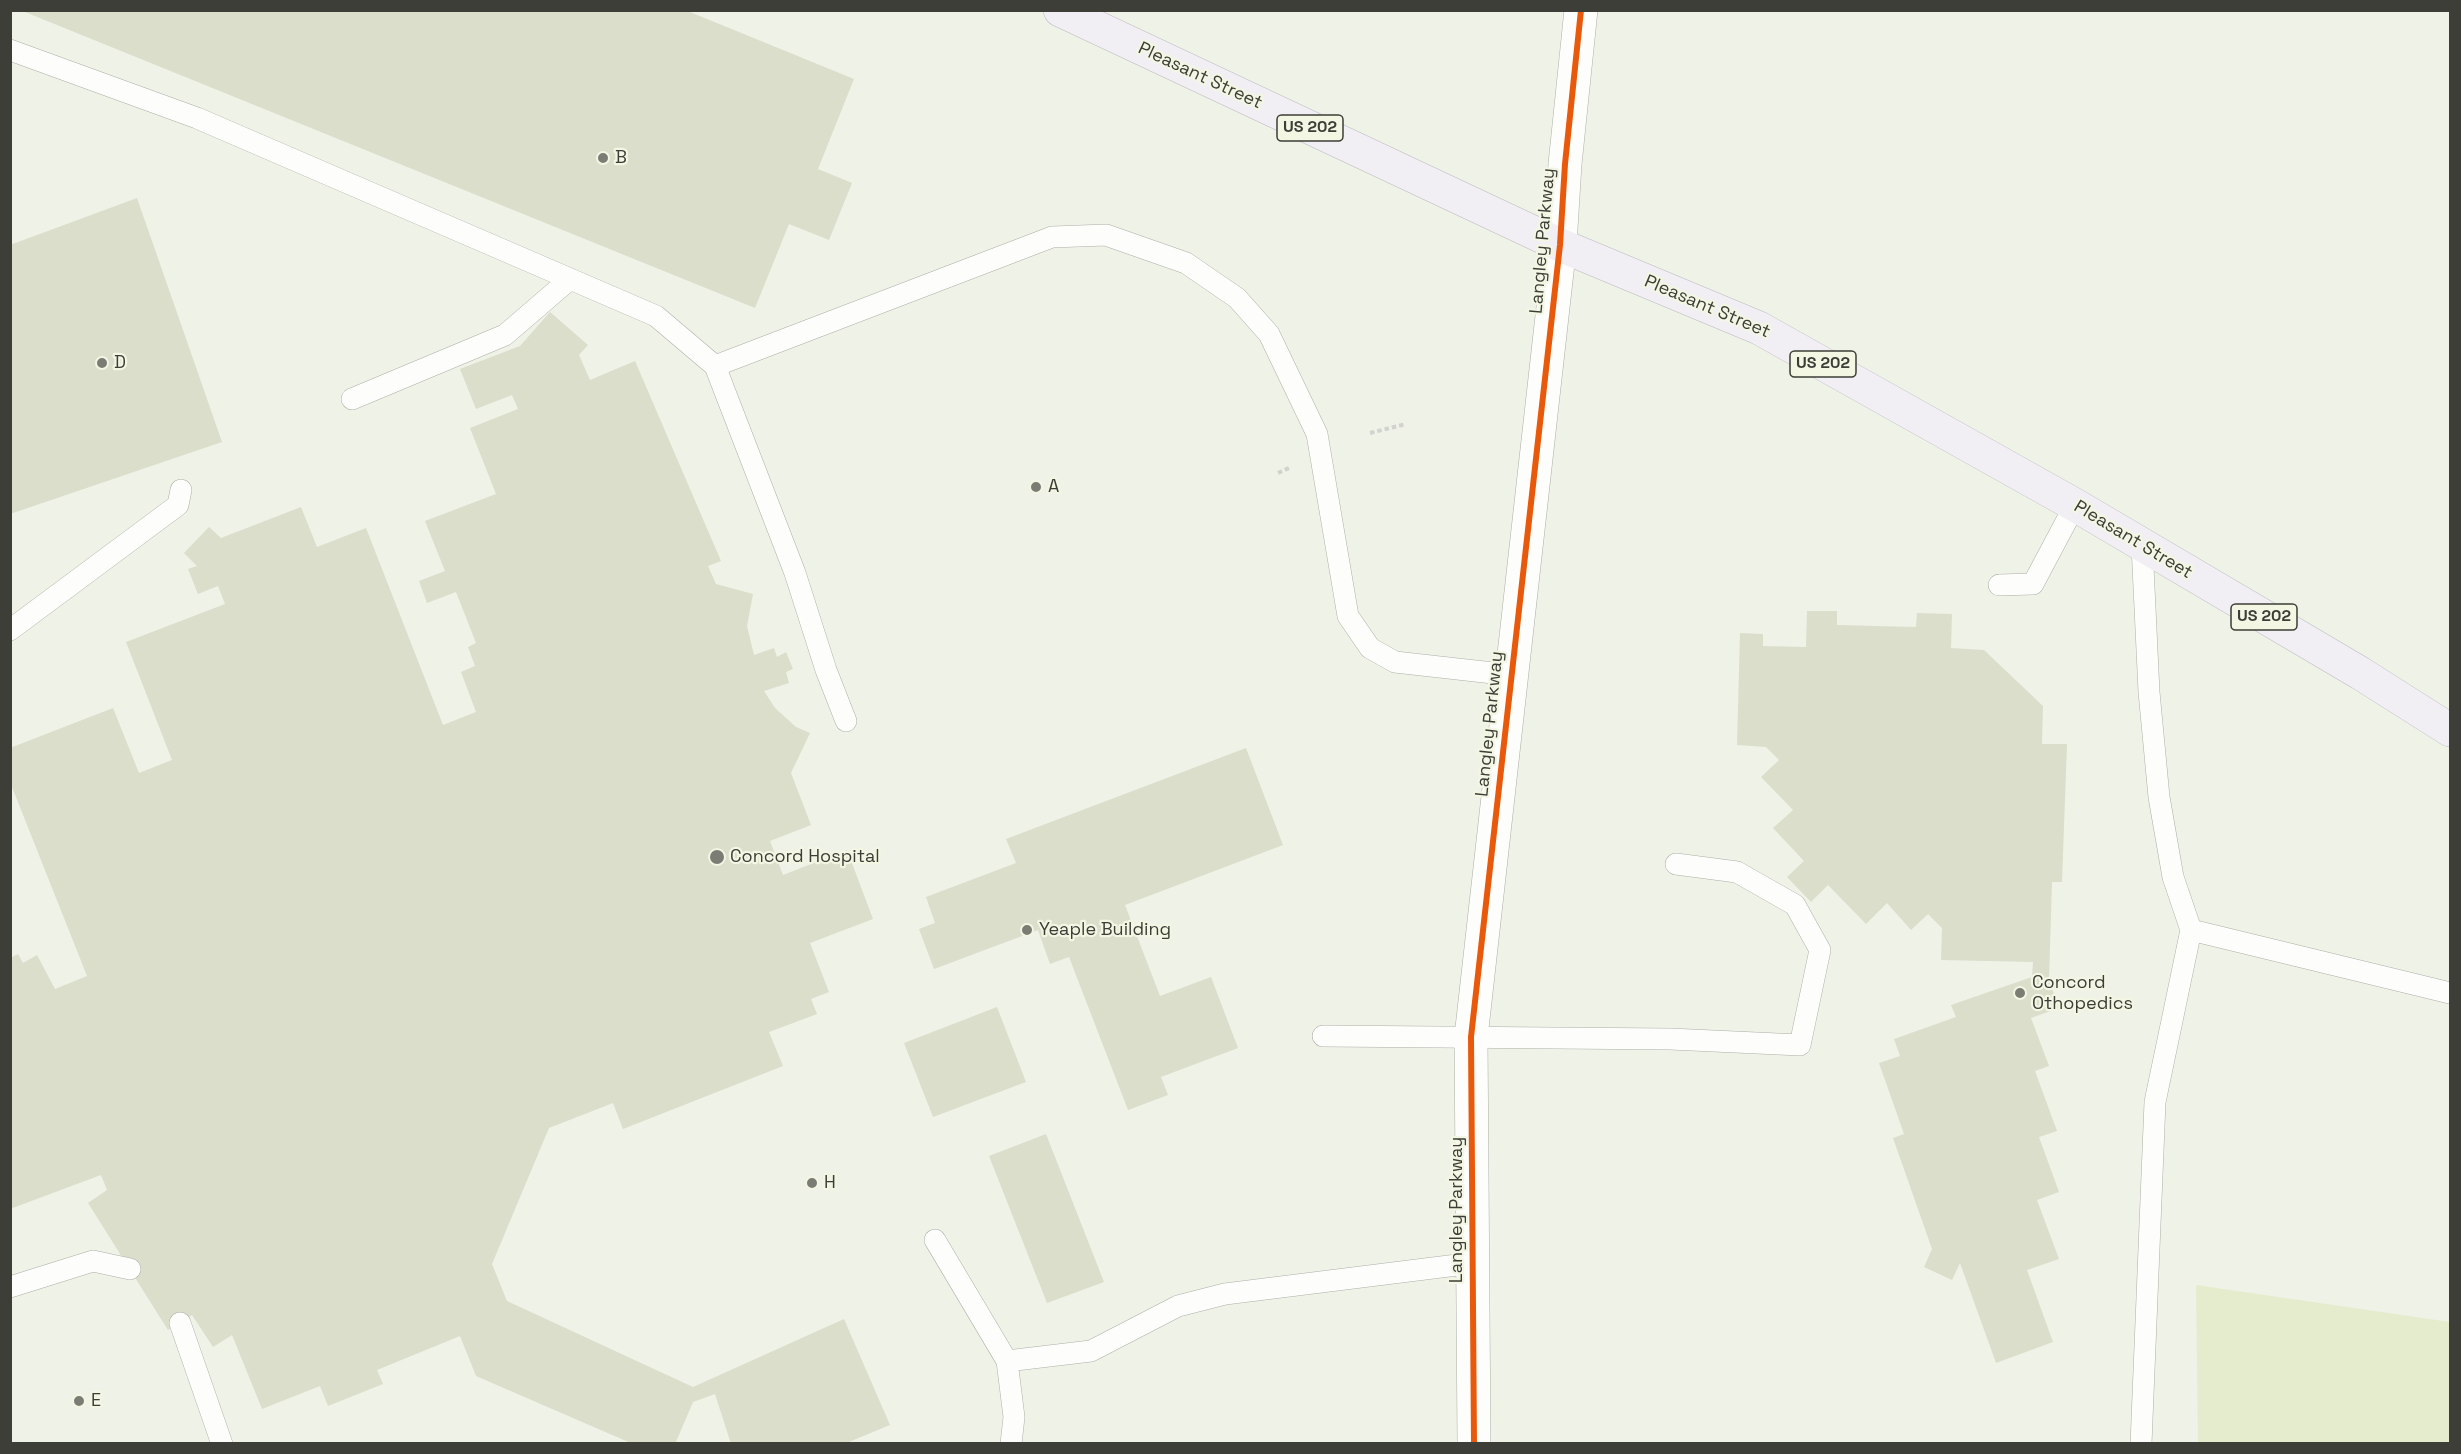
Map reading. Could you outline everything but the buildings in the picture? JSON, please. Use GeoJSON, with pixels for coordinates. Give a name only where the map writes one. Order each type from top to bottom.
{"type":"FeatureCollection","features":[{"type":"Feature","properties":{"kind":"main road","name":"Pleasant Street"},"geometry":{"type":"LineString","coordinates":[[1060,10],[1560,245],[1759,328],[2075,506],[2451,730]]}},
{"type":"Feature","properties":{"kind":"street","name":"Langley Parkway"},"geometry":{"type":"LineString","coordinates":[[1474,1443],[1471,1037],[1560,245],[1565,164],[1581,10]]}},
{"type":"Feature","properties":{"kind":"lane"},"geometry":{"type":"LineString","coordinates":[[10,50],[197,118],[656,316],[715,366],[795,573],[826,670],[846,722]]}},
{"type":"Feature","properties":{"kind":"lane"},"geometry":{"type":"LineString","coordinates":[[715,366],[1052,237],[1106,235],[1186,263],[1237,298],[1269,334],[1317,434],[1348,616],[1370,648],[1395,663],[1511,675]]}},
{"type":"Feature","properties":{"kind":"lane"},"geometry":{"type":"LineString","coordinates":[[352,399],[505,335],[570,279]]}},
{"type":"Feature","properties":{"kind":"lane"},"geometry":{"type":"LineString","coordinates":[[10,630],[178,505],[181,490]]}},
{"type":"Feature","properties":{"kind":"lane"},"geometry":{"type":"LineString","coordinates":[[1999,585],[2033,584],[2075,506]]}},
{"type":"Feature","properties":{"kind":"lane"},"geometry":{"type":"LineString","coordinates":[[2141,1443],[2155,1102],[2192,930],[2173,877],[2159,797],[2149,692],[2142,545]]}},
{"type":"Feature","properties":{"kind":"lane"},"geometry":{"type":"LineString","coordinates":[[1323,1036],[1670,1039],[1800,1045],[1820,950],[1795,904],[1737,872],[1676,864]]}},
{"type":"Feature","properties":{"kind":"lane"},"geometry":{"type":"LineString","coordinates":[[2192,930],[2451,993]]}},
{"type":"Feature","properties":{"kind":"lane"},"geometry":{"type":"LineString","coordinates":[[935,1240],[1007,1361],[1014,1417],[1011,1443]]}},
{"type":"Feature","properties":{"kind":"lane"},"geometry":{"type":"LineString","coordinates":[[10,1287],[93,1261],[130,1269]]}},
{"type":"Feature","properties":{"kind":"lane"},"geometry":{"type":"LineString","coordinates":[[1007,1361],[1091,1351],[1178,1306],[1225,1294],[1473,1263]]}},
{"type":"Feature","properties":{"kind":"lane"},"geometry":{"type":"LineString","coordinates":[[180,1323],[222,1443]]}},
{"type":"Feature","properties":{"kind":"path"},"geometry":{"type":"LineString","coordinates":[[1370,434],[1406,424]]}},
{"type":"Feature","properties":{"kind":"green space"},"geometry":{"type":"Polygon","coordinates":[[[2196,1285],[2450,1322],[2450,1443],[2198,1443],[2196,1285]]]}},
{"type":"Feature","properties":{"kind":"cycle path"},"geometry":{"type":"LineString","coordinates":[[1474,1444],[1471,1037],[1560,245],[1565,164],[1581,10]]}},
{"type":"Feature","properties":{"kind":"place","name":"B"},"geometry":{"type":"Point","coordinates":[603,158]}},
{"type":"Feature","properties":{"kind":"place","name":"D"},"geometry":{"type":"Point","coordinates":[102,363]}},
{"type":"Feature","properties":{"kind":"place","name":"A"},"geometry":{"type":"Point","coordinates":[1036,487]}},
{"type":"Feature","properties":{"kind":"place","name":"Concord Hospital"},"geometry":{"type":"Point","coordinates":[717,857]}},
{"type":"Feature","properties":{"kind":"place","name":"Yeaple Building"},"geometry":{"type":"Point","coordinates":[1027,930]}},
{"type":"Feature","properties":{"kind":"place","name":"Concord Othopedics"},"geometry":{"type":"Point","coordinates":[2020,993]}},
{"type":"Feature","properties":{"kind":"place","name":"H"},"geometry":{"type":"Point","coordinates":[812,1183]}},
{"type":"Feature","properties":{"kind":"place","name":"E"},"geometry":{"type":"Point","coordinates":[79,1401]}}]}
